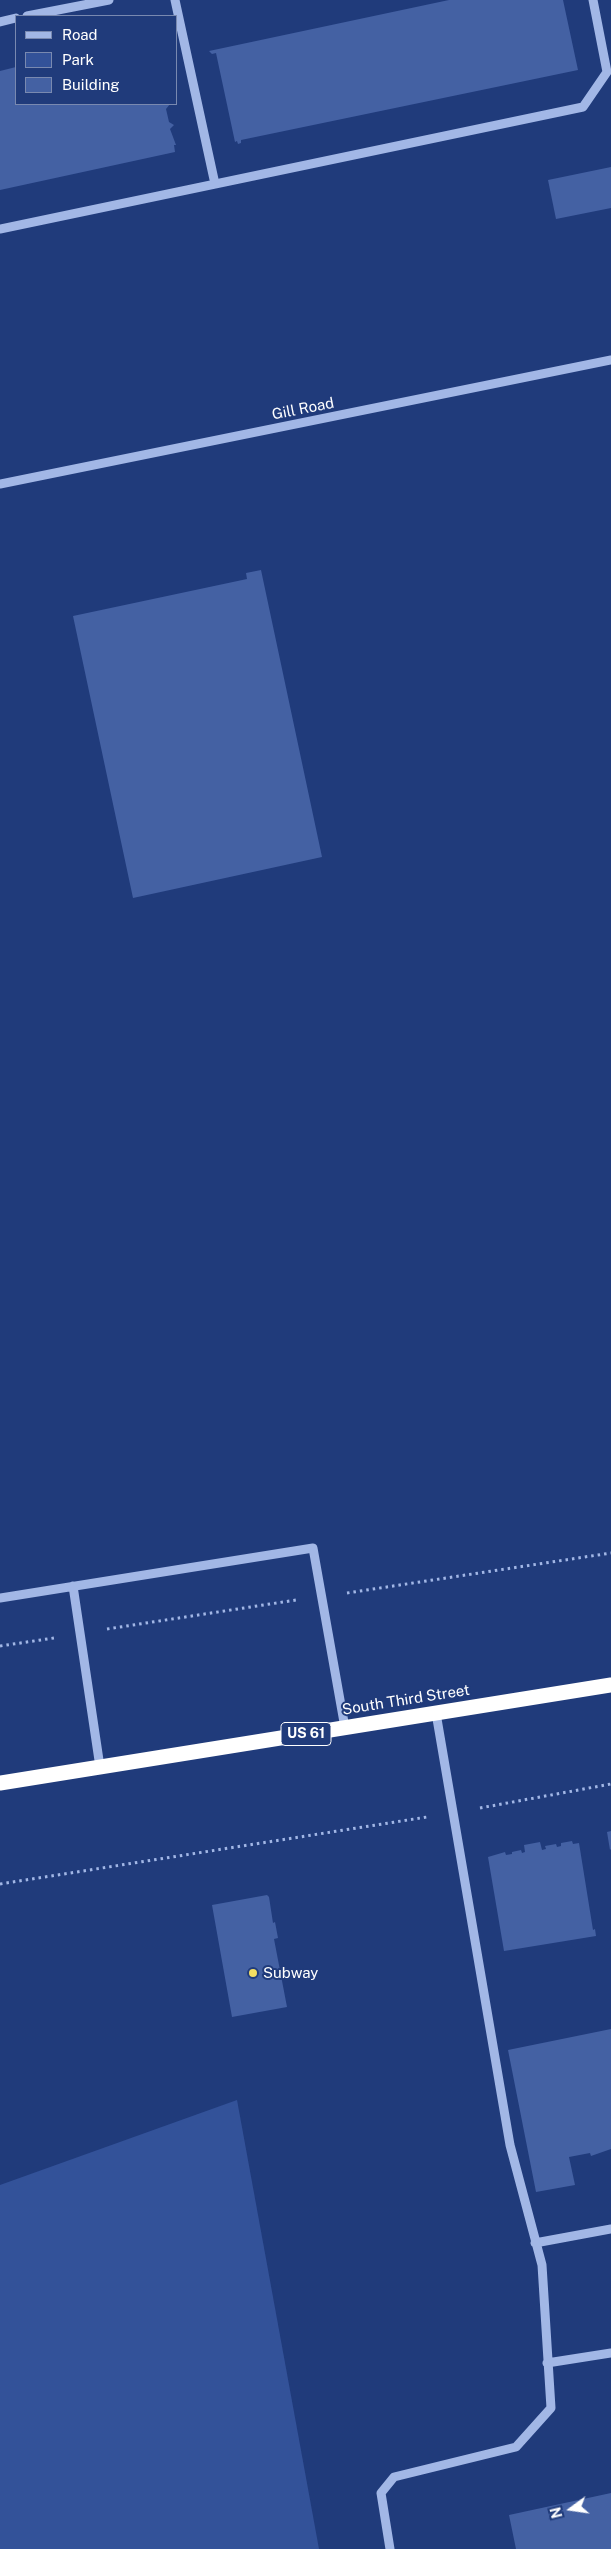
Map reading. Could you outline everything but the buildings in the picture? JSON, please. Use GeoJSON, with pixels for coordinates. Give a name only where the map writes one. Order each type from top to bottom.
{"type":"FeatureCollection","features":[{"type":"Feature","properties":{"kind":"highway","name":"South Third Street"},"geometry":{"type":"LineString","coordinates":[[0,1783],[611,1684]]}},
{"type":"Feature","properties":{"kind":"street"},"geometry":{"type":"LineString","coordinates":[[32,15],[108,0]]}},
{"type":"Feature","properties":{"kind":"street"},"geometry":{"type":"LineString","coordinates":[[175,0],[215,184]]}},
{"type":"Feature","properties":{"kind":"street"},"geometry":{"type":"LineString","coordinates":[[0,229],[583,107],[607,72],[593,0]]}},
{"type":"Feature","properties":{"kind":"street"},"geometry":{"type":"LineString","coordinates":[[0,22],[15,18]]}},
{"type":"Feature","properties":{"kind":"street","name":"Gill Road"},"geometry":{"type":"LineString","coordinates":[[0,484],[611,360]]}},
{"type":"Feature","properties":{"kind":"street"},"geometry":{"type":"LineString","coordinates":[[0,1598],[313,1548],[344,1728]]}},
{"type":"Feature","properties":{"kind":"street"},"geometry":{"type":"LineString","coordinates":[[73,1586],[100,1767]]}},
{"type":"Feature","properties":{"kind":"street"},"geometry":{"type":"LineString","coordinates":[[390,2549],[381,2493],[394,2477],[516,2448],[551,2408],[542,2265],[510,2145],[436,1713]]}},
{"type":"Feature","properties":{"kind":"street"},"geometry":{"type":"LineString","coordinates":[[535,2243],[611,2228]]}},
{"type":"Feature","properties":{"kind":"street"},"geometry":{"type":"LineString","coordinates":[[548,2363],[611,2353]]}},
{"type":"Feature","properties":{"kind":"path"},"geometry":{"type":"LineString","coordinates":[[0,1884],[453,1812],[611,1784]]}},
{"type":"Feature","properties":{"kind":"green space"},"geometry":{"type":"Polygon","coordinates":[[[237,2100],[319,2549],[0,2549],[0,2185],[237,2100]]]}},
{"type":"Feature","properties":{"kind":"place","name":"Subway"},"geometry":{"type":"Point","coordinates":[253,1973]}}]}
